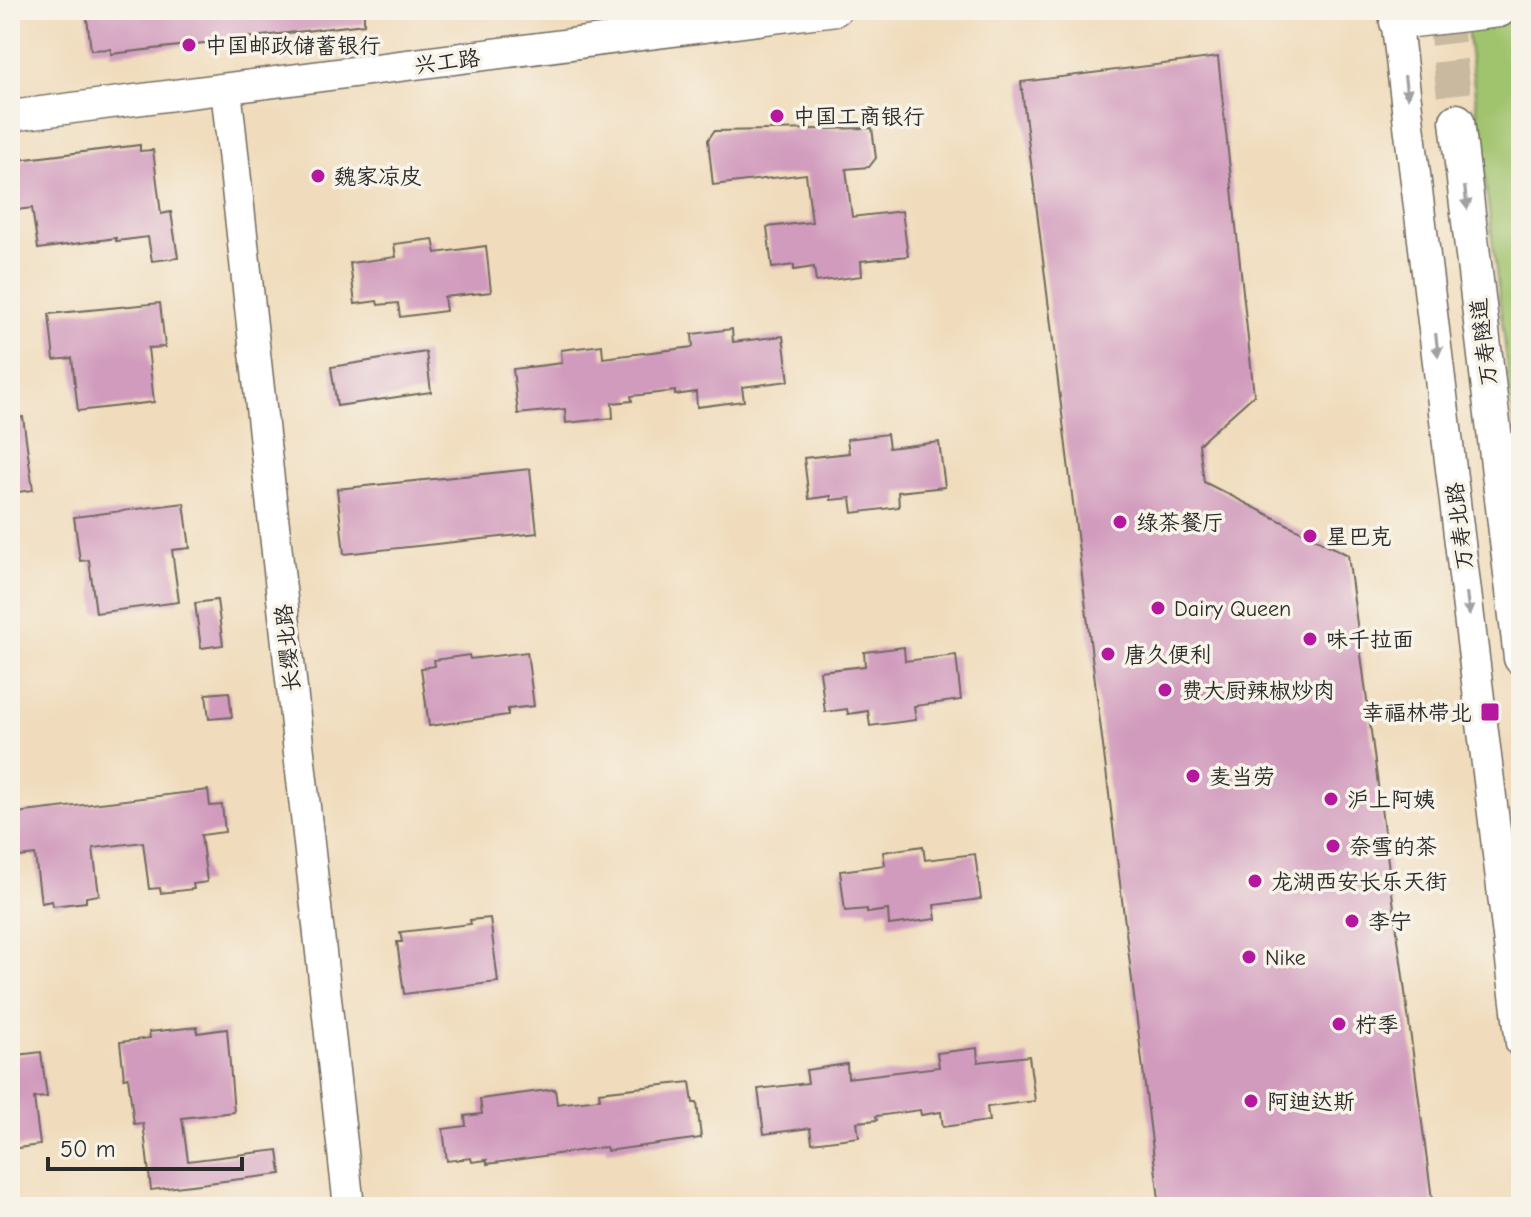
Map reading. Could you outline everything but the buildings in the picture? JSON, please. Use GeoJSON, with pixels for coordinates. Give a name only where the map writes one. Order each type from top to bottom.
{"type":"FeatureCollection","features":[{"type":"Feature","properties":{"kind":"main road"},"geometry":{"type":"LineString","coordinates":[[1396,16],[1499,10]]}},
{"type":"Feature","properties":{"kind":"main road","name":"万寿隧道"},"geometry":{"type":"LineString","coordinates":[[1457,121],[1521,658]]}},
{"type":"Feature","properties":{"kind":"street","name":"兴工路"},"geometry":{"type":"LineString","coordinates":[[10,116],[836,10]]}},
{"type":"Feature","properties":{"kind":"street","name":"万寿北路"},"geometry":{"type":"LineString","coordinates":[[1396,16],[1521,1043]]}},
{"type":"Feature","properties":{"kind":"street","name":"长缨北路"},"geometry":{"type":"LineString","coordinates":[[226,89],[349,1207]]}},
{"type":"Feature","properties":{"kind":"green space"},"geometry":{"type":"Polygon","coordinates":[[[1465,10],[1521,10],[1521,481],[1465,10]]]}},
{"type":"Feature","properties":{"kind":"tunnel"},"geometry":{"type":"LineString","coordinates":[[1444,10],[1457,121]]}},
{"type":"Feature","properties":{"kind":"place","name":"中国邮政储蓄银行"},"geometry":{"type":"Point","coordinates":[189,45]}},
{"type":"Feature","properties":{"kind":"place","name":"中国工商银行"},"geometry":{"type":"Point","coordinates":[777,116]}},
{"type":"Feature","properties":{"kind":"place","name":"魏家凉皮"},"geometry":{"type":"Point","coordinates":[318,176]}},
{"type":"Feature","properties":{"kind":"place","name":"绿茶餐厅"},"geometry":{"type":"Point","coordinates":[1120,522]}},
{"type":"Feature","properties":{"kind":"place","name":"星巴克"},"geometry":{"type":"Point","coordinates":[1310,536]}},
{"type":"Feature","properties":{"kind":"place","name":"Dairy Queen"},"geometry":{"type":"Point","coordinates":[1158,608]}},
{"type":"Feature","properties":{"kind":"place","name":"味千拉面"},"geometry":{"type":"Point","coordinates":[1310,639]}},
{"type":"Feature","properties":{"kind":"place","name":"唐久便利"},"geometry":{"type":"Point","coordinates":[1108,654]}},
{"type":"Feature","properties":{"kind":"place","name":"费大厨辣椒炒肉"},"geometry":{"type":"Point","coordinates":[1165,690]}},
{"type":"Feature","properties":{"kind":"place","name":"幸福林带北"},"geometry":{"type":"Point","coordinates":[1490,712]}},
{"type":"Feature","properties":{"kind":"place","name":"麦当劳"},"geometry":{"type":"Point","coordinates":[1193,776]}},
{"type":"Feature","properties":{"kind":"place","name":"沪上阿姨"},"geometry":{"type":"Point","coordinates":[1331,799]}},
{"type":"Feature","properties":{"kind":"place","name":"奈雪的茶"},"geometry":{"type":"Point","coordinates":[1333,846]}},
{"type":"Feature","properties":{"kind":"place","name":"龙湖西安长乐天街"},"geometry":{"type":"Point","coordinates":[1255,881]}},
{"type":"Feature","properties":{"kind":"place","name":"李宁"},"geometry":{"type":"Point","coordinates":[1352,921]}},
{"type":"Feature","properties":{"kind":"place","name":"Nike"},"geometry":{"type":"Point","coordinates":[1249,957]}},
{"type":"Feature","properties":{"kind":"place","name":"柠季"},"geometry":{"type":"Point","coordinates":[1339,1024]}},
{"type":"Feature","properties":{"kind":"place","name":"阿迪达斯"},"geometry":{"type":"Point","coordinates":[1251,1101]}}]}
